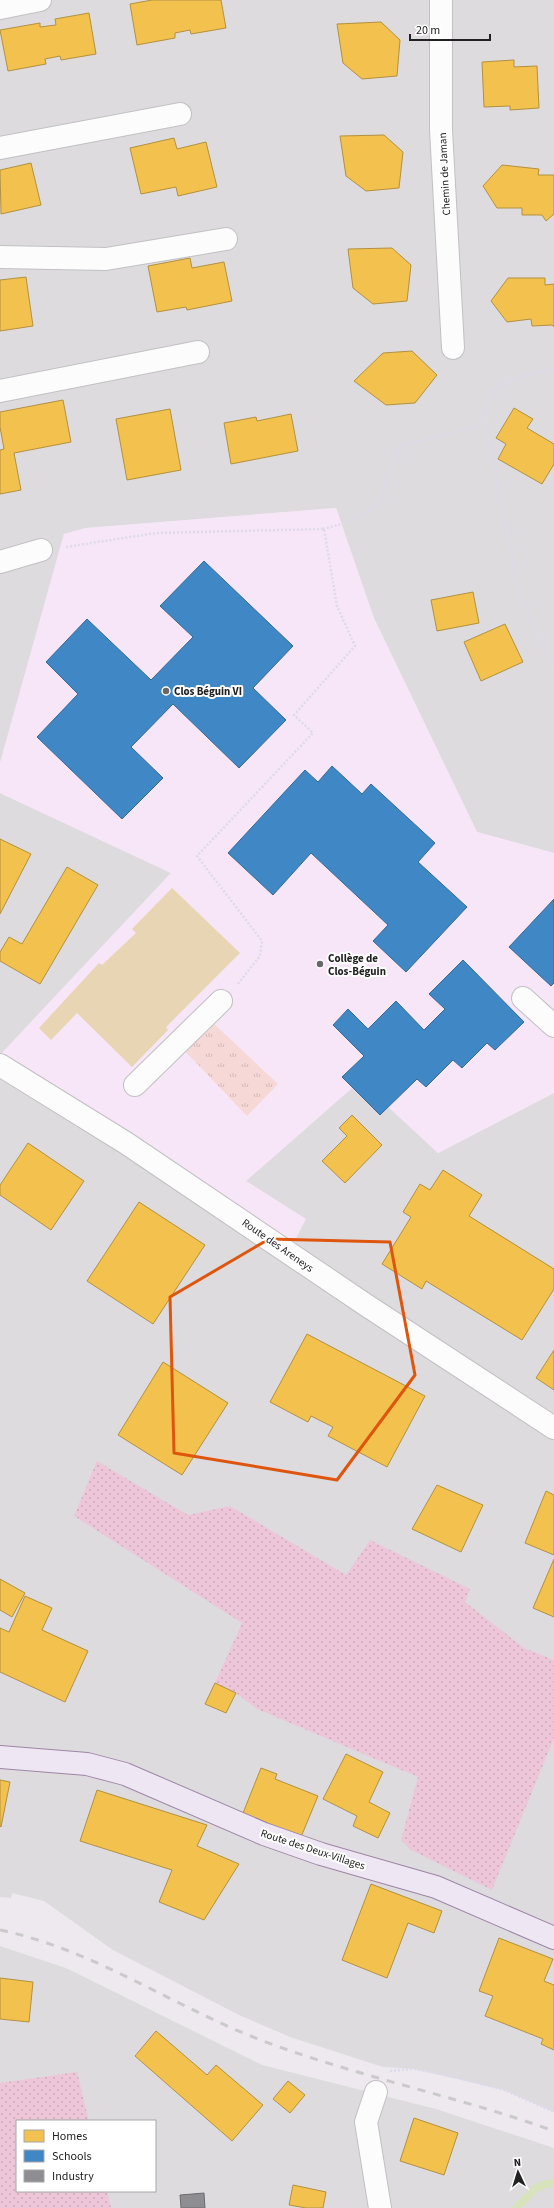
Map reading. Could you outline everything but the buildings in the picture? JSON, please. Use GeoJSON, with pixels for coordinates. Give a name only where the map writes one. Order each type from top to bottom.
{"type":"FeatureCollection","features":[{"type":"Feature","properties":{"kind":"main road","name":"Route des Deux-Villages"},"geometry":{"type":"LineString","coordinates":[[0,1757],[87,1764],[125,1774],[146,1781],[264,1834],[321,1854],[436,1887],[554,1938]]}},
{"type":"Feature","properties":{"kind":"street"},"geometry":{"type":"LineString","coordinates":[[0,8],[40,0]]}},
{"type":"Feature","properties":{"kind":"street","name":"Chemin de Jaman"},"geometry":{"type":"LineString","coordinates":[[441,0],[441,130],[453,348]]}},
{"type":"Feature","properties":{"kind":"street"},"geometry":{"type":"LineString","coordinates":[[0,148],[180,114]]}},
{"type":"Feature","properties":{"kind":"street"},"geometry":{"type":"LineString","coordinates":[[0,257],[106,259],[226,239]]}},
{"type":"Feature","properties":{"kind":"street"},"geometry":{"type":"LineString","coordinates":[[0,391],[198,352]]}},
{"type":"Feature","properties":{"kind":"street"},"geometry":{"type":"LineString","coordinates":[[0,562],[42,550]]}},
{"type":"Feature","properties":{"kind":"street"},"geometry":{"type":"LineString","coordinates":[[522,998],[554,1026]]}},
{"type":"Feature","properties":{"kind":"street"},"geometry":{"type":"LineString","coordinates":[[136,1085],[221,1001]]}},
{"type":"Feature","properties":{"kind":"street","name":"Route des Areneys"},"geometry":{"type":"LineString","coordinates":[[0,1065],[132,1147],[327,1279],[554,1428]]}},
{"type":"Feature","properties":{"kind":"street"},"geometry":{"type":"LineString","coordinates":[[376,2092],[366,2122],[380,2208]]}},
{"type":"Feature","properties":{"kind":"path"},"geometry":{"type":"LineString","coordinates":[[551,369],[504,383],[493,391],[487,401],[485,417],[518,591],[554,668]]}},
{"type":"Feature","properties":{"kind":"path"},"geometry":{"type":"LineString","coordinates":[[42,550],[156,533],[323,529],[352,521],[378,506],[400,446],[475,427],[485,417]]}},
{"type":"Feature","properties":{"kind":"path"},"geometry":{"type":"LineString","coordinates":[[221,1001],[234,989],[260,956],[262,941],[197,856],[313,733],[294,714],[355,646],[337,606],[323,529]]}},
{"type":"Feature","properties":{"kind":"path"},"geometry":{"type":"LineString","coordinates":[[376,2092],[388,2072],[414,2069],[504,2090],[554,2112]]}},
{"type":"Feature","properties":{"kind":"highlighted area"},"geometry":{"type":"Polygon","coordinates":[[[269,1239],[390,1242],[415,1375],[337,1480],[174,1453],[170,1297],[269,1239]]]}},
{"type":"Feature","properties":{"kind":"shaded area"},"geometry":{"type":"Polygon","coordinates":[[[0,0],[554,0],[554,853],[477,832],[374,618],[336,508],[86,528],[64,534],[0,763],[0,0]]]}},
{"type":"Feature","properties":{"kind":"shaded area","name":"Collège de Clos-Béguin"},"geometry":{"type":"Polygon","coordinates":[[[336,508],[374,619],[477,832],[554,853],[554,1093],[438,1153],[389,1107],[380,1115],[352,1088],[246,1181],[306,1219],[295,1240],[285,1251],[0,1055],[171,873],[0,793],[0,763],[64,534],[86,528],[336,508]]]}},
{"type":"Feature","properties":{"kind":"shaded area"},"geometry":{"type":"Polygon","coordinates":[[[0,793],[171,873],[0,1055],[0,793]]]}},
{"type":"Feature","properties":{"kind":"shaded area"},"geometry":{"type":"Polygon","coordinates":[[[172,888],[240,953],[166,1027],[168,1030],[132,1067],[77,1013],[51,1040],[39,1028],[99,963],[102,965],[136,933],[132,929],[172,888]]]}},
{"type":"Feature","properties":{"kind":"shaded area"},"geometry":{"type":"Polygon","coordinates":[[[0,1065],[305,1219],[246,1181],[352,1088],[380,1115],[388,1107],[438,1153],[554,1093],[554,2112],[504,2090],[414,2069],[383,2067],[290,2037],[239,2015],[113,1950],[44,1901],[12,1893],[11,1898],[0,1897],[0,1065]]]}},
{"type":"Feature","properties":{"kind":"shaded area"},"geometry":{"type":"Polygon","coordinates":[[[97,1461],[188,1515],[230,1506],[346,1575],[370,1540],[470,1589],[465,1602],[524,1648],[554,1660],[554,1738],[492,1890],[411,1850],[401,1840],[418,1777],[257,1709],[236,1693],[215,1683],[242,1623],[74,1516],[97,1461]]]}},
{"type":"Feature","properties":{"kind":"shaded area"},"geometry":{"type":"Polygon","coordinates":[[[0,1946],[66,1968],[262,2065],[436,2109],[554,2148],[554,2208],[0,2208],[0,1946]]]}},
{"type":"Feature","properties":{"kind":"shaded area"},"geometry":{"type":"Polygon","coordinates":[[[77,2072],[89,2120],[16,2120],[16,2192],[107,2192],[111,2208],[0,2208],[0,2083],[77,2072]]]}},
{"type":"Feature","properties":{"kind":"green space"},"geometry":{"type":"Polygon","coordinates":[[[210,1020],[278,1084],[247,1116],[181,1047],[210,1020]]]}},
{"type":"Feature","properties":{"kind":"waterway"},"geometry":{"type":"LineString","coordinates":[[516,2208],[537,2187],[554,2182]]}},
{"type":"Feature","properties":{"kind":"railway"},"geometry":{"type":"LineString","coordinates":[[0,1930],[67,1950],[258,2039],[331,2064],[480,2107],[554,2131]]}},
{"type":"Feature","properties":{"kind":"place","name":"Clos Béguin VI"},"geometry":{"type":"Point","coordinates":[166,691]}},
{"type":"Feature","properties":{"kind":"place","name":"Collège de Clos-Béguin"},"geometry":{"type":"Point","coordinates":[320,964]}}]}
